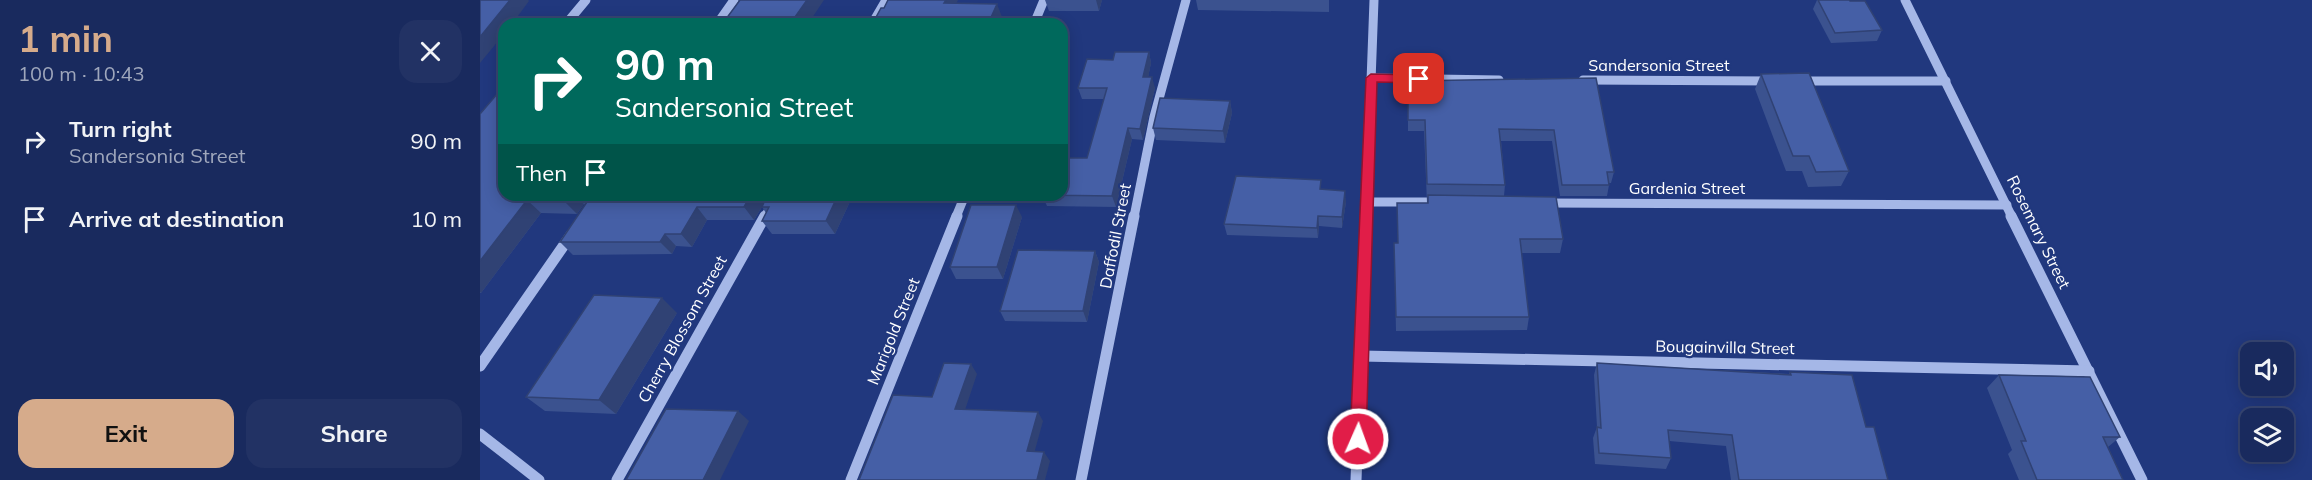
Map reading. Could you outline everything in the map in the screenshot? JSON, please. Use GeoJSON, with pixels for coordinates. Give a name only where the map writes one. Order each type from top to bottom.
{"type":"FeatureCollection","features":[{"type":"Feature","properties":{"kind":"street"},"geometry":{"type":"LineString","coordinates":[[571,18],[586,0]]}},
{"type":"Feature","properties":{"kind":"street"},"geometry":{"type":"LineString","coordinates":[[721,18],[734,0]]}},
{"type":"Feature","properties":{"kind":"street"},"geometry":{"type":"LineString","coordinates":[[876,18],[886,0]]}},
{"type":"Feature","properties":{"kind":"street"},"geometry":{"type":"LineString","coordinates":[[1036,18],[1044,0]]}},
{"type":"Feature","properties":{"kind":"street","name":"Daffodil Street"},"geometry":{"type":"LineString","coordinates":[[1081,480],[1154,117],[1186,0]]}},
{"type":"Feature","properties":{"kind":"street"},"geometry":{"type":"LineString","coordinates":[[1356,480],[1374,0]]}},
{"type":"Feature","properties":{"kind":"street","name":"Rosemary Street"},"geometry":{"type":"LineString","coordinates":[[1905,0],[2142,480]]}},
{"type":"Feature","properties":{"kind":"street"},"geometry":{"type":"LineString","coordinates":[[1371,78],[1515,80]]}},
{"type":"Feature","properties":{"kind":"street","name":"Sandersonia Street"},"geometry":{"type":"LineString","coordinates":[[1574,80],[1778,81]]}},
{"type":"Feature","properties":{"kind":"street"},"geometry":{"type":"LineString","coordinates":[[1790,81],[1946,81]]}},
{"type":"Feature","properties":{"kind":"street","name":"Cherry Blossom Street"},"geometry":{"type":"LineString","coordinates":[[617,480],[774,201]]}},
{"type":"Feature","properties":{"kind":"street","name":"Marigold Street"},"geometry":{"type":"LineString","coordinates":[[851,480],[963,201]]}},
{"type":"Feature","properties":{"kind":"street"},"geometry":{"type":"LineString","coordinates":[[1366,202],[1450,202]]}},
{"type":"Feature","properties":{"kind":"street","name":"Gardenia Street"},"geometry":{"type":"LineString","coordinates":[[1533,202],[2007,205]]}},
{"type":"Feature","properties":{"kind":"street"},"geometry":{"type":"LineString","coordinates":[[480,366],[579,224]]}},
{"type":"Feature","properties":{"kind":"street","name":"Bougainvilla Street"},"geometry":{"type":"LineString","coordinates":[[1361,356],[2089,371]]}},
{"type":"Feature","properties":{"kind":"street"},"geometry":{"type":"LineString","coordinates":[[480,434],[540,480]]}},
{"type":"Feature","properties":{"kind":"building"},"geometry":{"type":"Polygon","coordinates":[[[480,0],[510,0],[480,37],[480,0]]]}},
{"type":"Feature","properties":{"kind":"building"},"geometry":{"type":"Polygon","coordinates":[[[740,0],[807,0],[795,17],[835,18],[727,18],[740,0]]]}},
{"type":"Feature","properties":{"kind":"building"},"geometry":{"type":"Polygon","coordinates":[[[888,0],[946,0],[944,3],[997,4],[991,18],[876,18],[888,0]]]}},
{"type":"Feature","properties":{"kind":"building"},"geometry":{"type":"Polygon","coordinates":[[[1818,0],[1865,1],[1882,30],[1835,33],[1818,0]]]}},
{"type":"Feature","properties":{"kind":"building"},"geometry":{"type":"Polygon","coordinates":[[[1115,52],[1149,52],[1143,77],[1152,77],[1140,129],[1128,128],[1112,196],[1068,195],[1068,158],[1087,158],[1107,88],[1078,88],[1087,59],[1113,60],[1115,52]]]}},
{"type":"Feature","properties":{"kind":"building"},"geometry":{"type":"Polygon","coordinates":[[[1809,73],[1849,171],[1816,172],[1809,156],[1793,156],[1761,74],[1809,73]]]}},
{"type":"Feature","properties":{"kind":"building"},"geometry":{"type":"Polygon","coordinates":[[[1596,78],[1614,172],[1607,172],[1609,185],[1562,185],[1554,130],[1499,129],[1505,185],[1427,184],[1425,120],[1408,120],[1408,81],[1596,78]]]}},
{"type":"Feature","properties":{"kind":"building"},"geometry":{"type":"Polygon","coordinates":[[[498,93],[498,201],[526,201],[480,261],[480,114],[498,93]]]}},
{"type":"Feature","properties":{"kind":"building"},"geometry":{"type":"Polygon","coordinates":[[[1160,98],[1230,101],[1223,131],[1153,128],[1160,98]]]}},
{"type":"Feature","properties":{"kind":"building"},"geometry":{"type":"Polygon","coordinates":[[[1236,176],[1321,180],[1320,189],[1345,191],[1342,217],[1318,216],[1317,228],[1224,224],[1236,176]]]}},
{"type":"Feature","properties":{"kind":"building"},"geometry":{"type":"Polygon","coordinates":[[[1428,195],[1556,197],[1563,239],[1520,239],[1529,317],[1396,317],[1394,243],[1398,243],[1397,203],[1428,203],[1428,195]]]}},
{"type":"Feature","properties":{"kind":"building"},"geometry":{"type":"Polygon","coordinates":[[[748,201],[744,207],[697,207],[681,234],[665,234],[660,242],[560,242],[587,202],[581,202],[748,201]]]}},
{"type":"Feature","properties":{"kind":"building"},"geometry":{"type":"Polygon","coordinates":[[[764,201],[835,201],[826,221],[762,221],[769,207],[762,207],[764,201]]]}},
{"type":"Feature","properties":{"kind":"building"},"geometry":{"type":"Polygon","coordinates":[[[971,205],[1016,205],[997,267],[950,267],[971,205]]]}},
{"type":"Feature","properties":{"kind":"building"},"geometry":{"type":"Polygon","coordinates":[[[1018,250],[1095,251],[1083,311],[1000,311],[1018,250]]]}},
{"type":"Feature","properties":{"kind":"building"},"geometry":{"type":"Polygon","coordinates":[[[594,295],[662,298],[599,400],[526,397],[594,295]]]}},
{"type":"Feature","properties":{"kind":"building"},"geometry":{"type":"Polygon","coordinates":[[[944,363],[971,364],[955,409],[1038,412],[1027,451],[1044,452],[1037,480],[859,480],[893,395],[932,397],[944,363]]]}},
{"type":"Feature","properties":{"kind":"building"},"geometry":{"type":"Polygon","coordinates":[[[1597,363],[1791,375],[1790,372],[1852,375],[1866,427],[1874,427],[1888,480],[1739,480],[1732,435],[1668,430],[1671,458],[1599,453],[1597,427],[1601,428],[1597,363]]]}},
{"type":"Feature","properties":{"kind":"building"},"geometry":{"type":"Polygon","coordinates":[[[1999,375],[2090,377],[2120,437],[2103,437],[2123,480],[2037,480],[2021,441],[2026,441],[1999,375]]]}},
{"type":"Feature","properties":{"kind":"building"},"geometry":{"type":"Polygon","coordinates":[[[666,409],[738,411],[703,480],[626,480],[666,409]]]}},
{"type":"Feature","properties":{"kind":"route"},"geometry":{"type":"LineString","coordinates":[[1358,439],[1371,78],[1419,79]]}}]}
